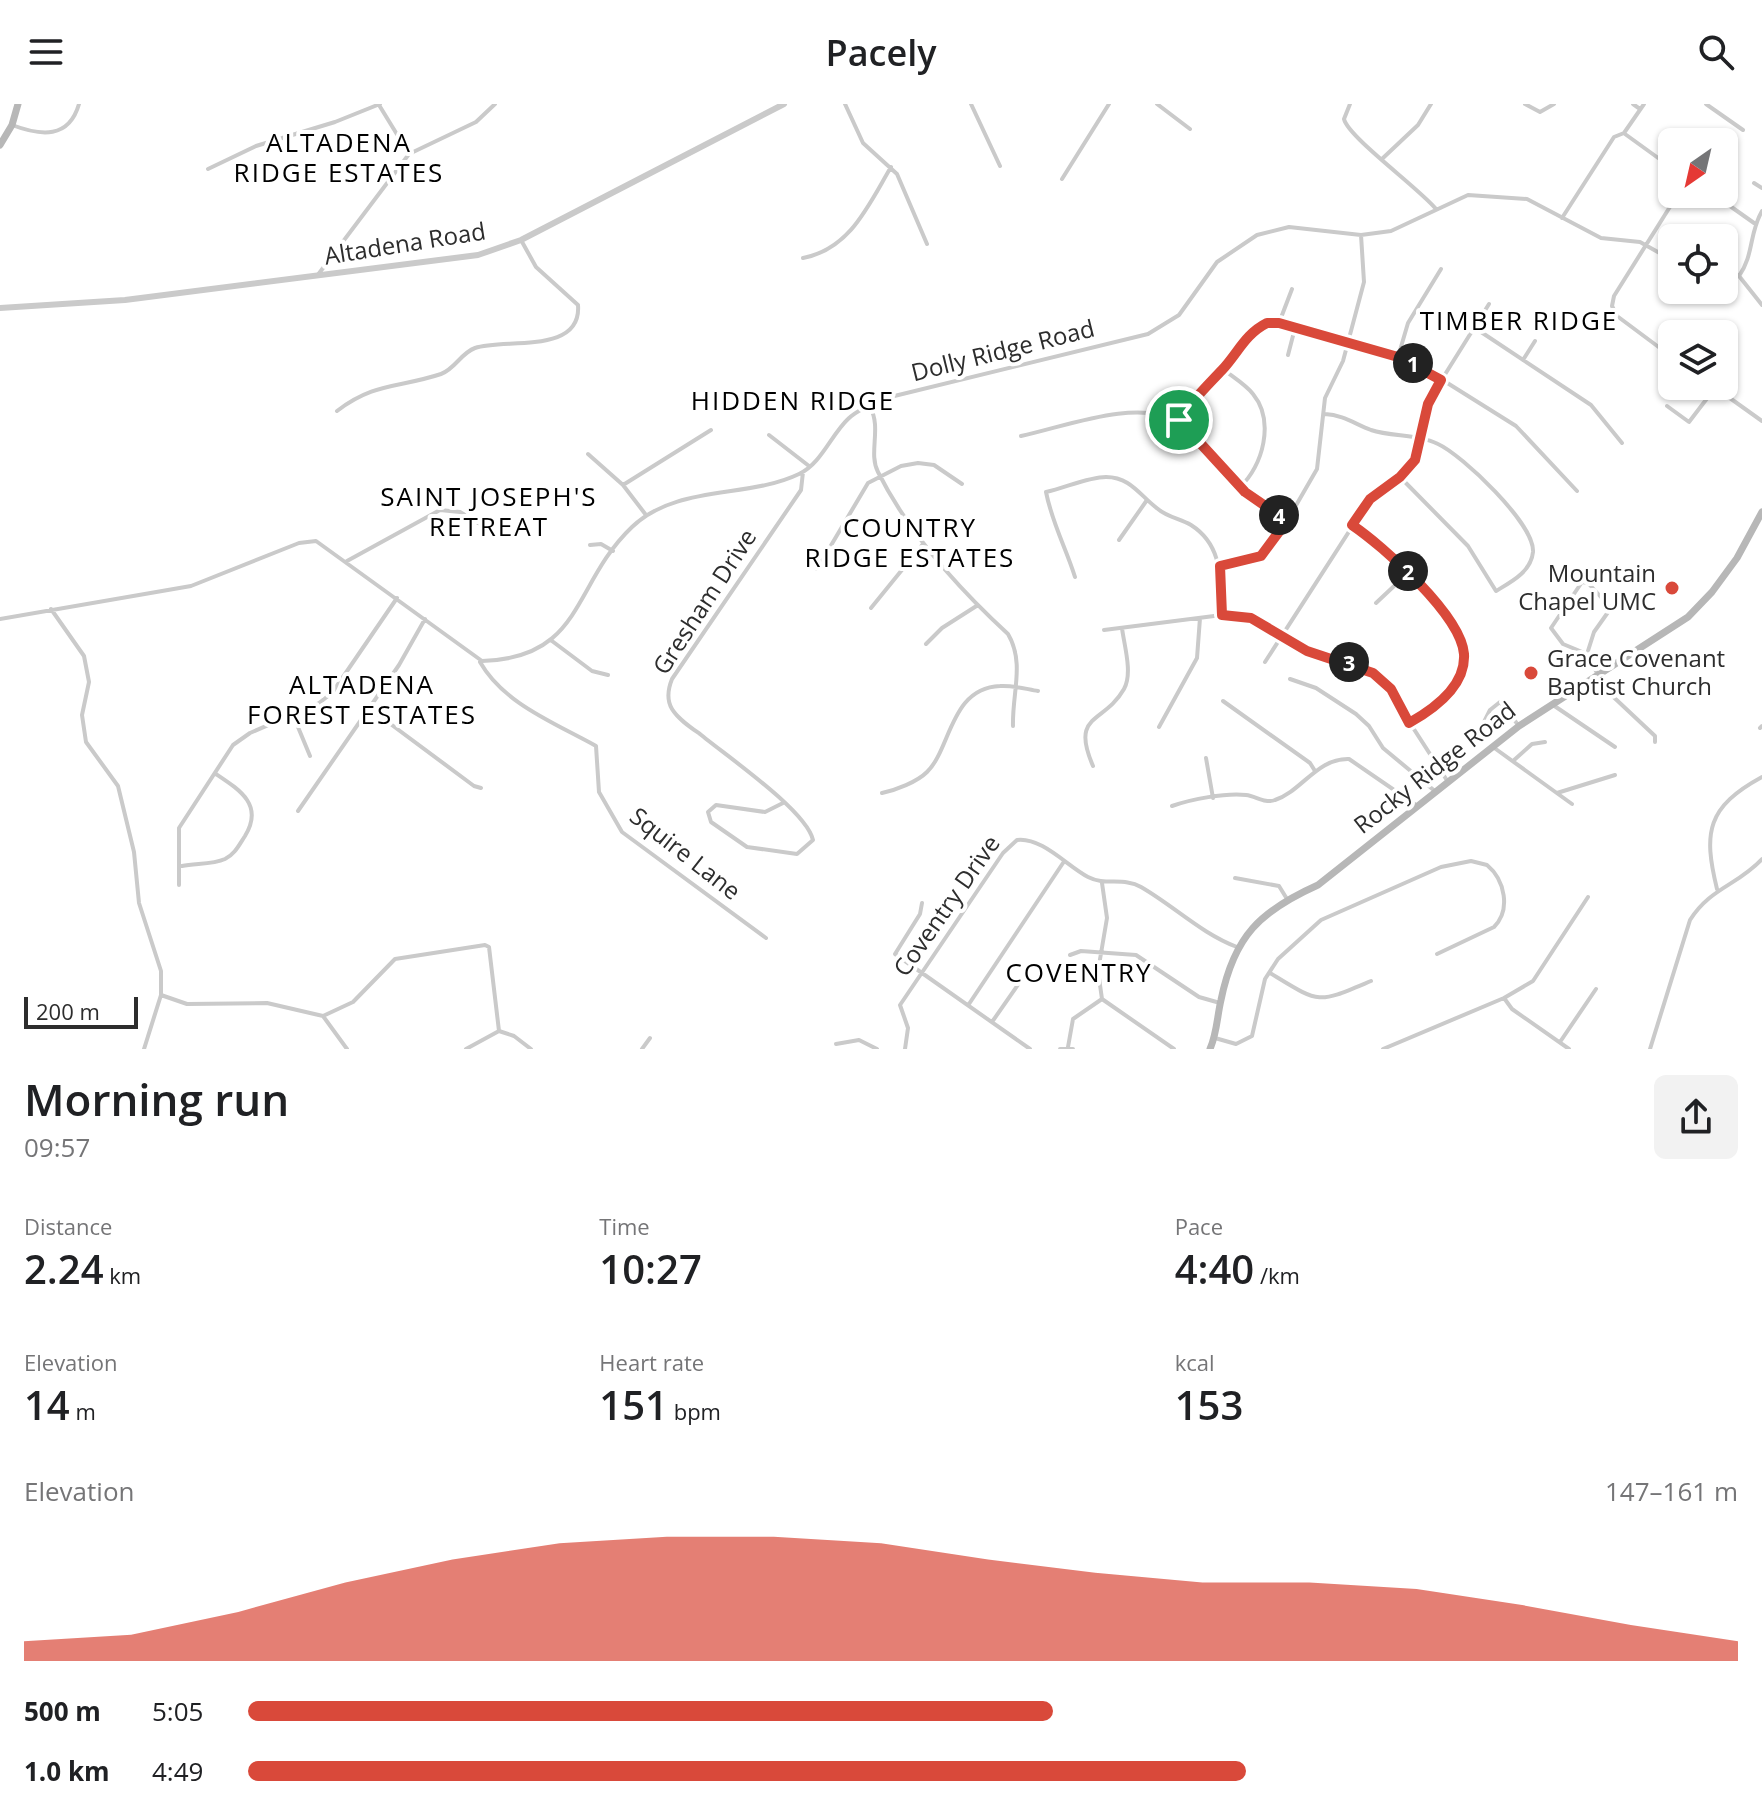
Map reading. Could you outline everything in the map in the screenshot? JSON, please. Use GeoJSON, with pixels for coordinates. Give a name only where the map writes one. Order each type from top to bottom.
{"type":"FeatureCollection","features":[{"type":"Feature","properties":{"kind":"main road"},"geometry":{"type":"LineString","coordinates":[[0,145],[12,125],[18,104]]}},
{"type":"Feature","properties":{"kind":"main road","name":"Rocky Ridge Road"},"geometry":{"type":"LineString","coordinates":[[1210,1049],[1237,947],[1259,920],[1287,899],[1318,885],[1519,726],[1688,617],[1712,592],[1758,529],[1762,512]]}},
{"type":"Feature","properties":{"kind":"street"},"geometry":{"type":"LineString","coordinates":[[12,125],[44,134],[60,131],[75,117],[79,104]]}},
{"type":"Feature","properties":{"kind":"street"},"geometry":{"type":"LineString","coordinates":[[208,169],[256,146],[335,122],[379,104],[409,154]]}},
{"type":"Feature","properties":{"kind":"street"},"geometry":{"type":"LineString","coordinates":[[317,277],[409,154],[476,122],[495,104]]}},
{"type":"Feature","properties":{"kind":"street","name":"Altadena Road"},"geometry":{"type":"LineString","coordinates":[[0,308],[125,300],[478,255],[521,240],[784,104]]}},
{"type":"Feature","properties":{"kind":"street"},"geometry":{"type":"LineString","coordinates":[[845,104],[863,143],[891,167],[903,184],[927,244]]}},
{"type":"Feature","properties":{"kind":"street"},"geometry":{"type":"LineString","coordinates":[[971,104],[1000,166]]}},
{"type":"Feature","properties":{"kind":"street"},"geometry":{"type":"LineString","coordinates":[[1062,179],[1109,104]]}},
{"type":"Feature","properties":{"kind":"street"},"geometry":{"type":"LineString","coordinates":[[1157,104],[1190,129]]}},
{"type":"Feature","properties":{"kind":"street"},"geometry":{"type":"LineString","coordinates":[[1350,104],[1344,119],[1346,126],[1436,209]]}},
{"type":"Feature","properties":{"kind":"street"},"geometry":{"type":"LineString","coordinates":[[1383,158],[1418,125],[1431,104]]}},
{"type":"Feature","properties":{"kind":"street"},"geometry":{"type":"LineString","coordinates":[[1525,104],[1540,112],[1554,104]]}},
{"type":"Feature","properties":{"kind":"street"},"geometry":{"type":"LineString","coordinates":[[1562,218],[1614,137],[1624,133],[1642,107],[1633,104]]}},
{"type":"Feature","properties":{"kind":"street"},"geometry":{"type":"LineString","coordinates":[[1706,104],[1743,130]]}},
{"type":"Feature","properties":{"kind":"street"},"geometry":{"type":"LineString","coordinates":[[1624,133],[1658,158]]}},
{"type":"Feature","properties":{"kind":"street"},"geometry":{"type":"LineString","coordinates":[[803,258],[824,254],[851,233],[891,167]]}},
{"type":"Feature","properties":{"kind":"street"},"geometry":{"type":"LineString","coordinates":[[1754,183],[1762,188]]}},
{"type":"Feature","properties":{"kind":"street","name":"Dolly Ridge Road"},"geometry":{"type":"LineString","coordinates":[[477,658],[482,661],[511,660],[533,653],[552,641],[613,551],[646,515],[681,501],[782,480],[803,472],[849,418],[892,396],[1148,334],[1179,315],[1217,262],[1235,247],[1271,229],[1289,227],[1361,235],[1391,231],[1457,197],[1496,194],[1527,199],[1601,238],[1632,239],[1658,252]]}},
{"type":"Feature","properties":{"kind":"street"},"geometry":{"type":"LineString","coordinates":[[1658,347],[1617,316],[1612,306],[1669,208]]}},
{"type":"Feature","properties":{"kind":"street"},"geometry":{"type":"LineString","coordinates":[[1733,208],[1754,223]]}},
{"type":"Feature","properties":{"kind":"street"},"geometry":{"type":"LineString","coordinates":[[1762,211],[1754,223],[1751,254],[1739,276],[1762,305]]}},
{"type":"Feature","properties":{"kind":"street"},"geometry":{"type":"LineString","coordinates":[[1220,566],[1261,556],[1287,521],[1317,469],[1325,398],[1348,344],[1355,306],[1364,282],[1361,235]]}},
{"type":"Feature","properties":{"kind":"street"},"geometry":{"type":"LineString","coordinates":[[337,411],[372,389],[443,373],[476,348],[552,340],[564,334],[578,315],[578,305],[536,267],[521,240]]}},
{"type":"Feature","properties":{"kind":"street"},"geometry":{"type":"LineString","coordinates":[[1398,357],[1408,323],[1441,269]]}},
{"type":"Feature","properties":{"kind":"street"},"geometry":{"type":"LineString","coordinates":[[1279,323],[1292,289]]}},
{"type":"Feature","properties":{"kind":"street"},"geometry":{"type":"LineString","coordinates":[[1265,662],[1370,499],[1400,477],[1415,460],[1428,404],[1489,304]]}},
{"type":"Feature","properties":{"kind":"street"},"geometry":{"type":"LineString","coordinates":[[1179,420],[1201,389],[1223,369],[1255,329],[1267,323],[1279,323],[1398,357],[1441,380],[1516,426],[1577,491]]}},
{"type":"Feature","properties":{"kind":"street"},"geometry":{"type":"LineString","coordinates":[[1288,355],[1295,328]]}},
{"type":"Feature","properties":{"kind":"street"},"geometry":{"type":"LineString","coordinates":[[1475,328],[1591,405],[1622,443]]}},
{"type":"Feature","properties":{"kind":"street"},"geometry":{"type":"LineString","coordinates":[[1523,360],[1535,341]]}},
{"type":"Feature","properties":{"kind":"street"},"geometry":{"type":"LineString","coordinates":[[1223,369],[1252,392],[1263,417],[1260,465],[1240,487]]}},
{"type":"Feature","properties":{"kind":"street"},"geometry":{"type":"LineString","coordinates":[[1667,406],[1689,422],[1705,400]]}},
{"type":"Feature","properties":{"kind":"street"},"geometry":{"type":"LineString","coordinates":[[1732,400],[1762,421]]}},
{"type":"Feature","properties":{"kind":"street"},"geometry":{"type":"LineString","coordinates":[[870,407],[877,426],[875,462],[881,477],[923,544],[1008,634],[1016,648],[1018,664],[1013,726]]}},
{"type":"Feature","properties":{"kind":"street"},"geometry":{"type":"LineString","coordinates":[[1021,436],[1136,410],[1152,411],[1179,420],[1240,487],[1287,521]]}},
{"type":"Feature","properties":{"kind":"street"},"geometry":{"type":"LineString","coordinates":[[1325,414],[1344,417],[1372,430],[1442,445],[1501,498],[1527,528],[1533,552],[1526,570],[1496,591],[1468,546],[1400,477]]}},
{"type":"Feature","properties":{"kind":"street"},"geometry":{"type":"LineString","coordinates":[[623,485],[711,430]]}},
{"type":"Feature","properties":{"kind":"street"},"geometry":{"type":"LineString","coordinates":[[769,435],[809,466]]}},
{"type":"Feature","properties":{"kind":"street"},"geometry":{"type":"LineString","coordinates":[[588,454],[623,485],[646,515]]}},
{"type":"Feature","properties":{"kind":"street"},"geometry":{"type":"LineString","coordinates":[[817,569],[868,483],[901,466],[918,463],[934,465],[962,484]]}},
{"type":"Feature","properties":{"kind":"street","name":"Gresham Drive"},"geometry":{"type":"LineString","coordinates":[[783,803],[765,812],[716,805],[710,809],[709,817],[753,849],[797,854],[813,840],[805,824],[783,803],[681,720],[670,705],[668,692],[672,679],[801,490],[803,472]]}},
{"type":"Feature","properties":{"kind":"street"},"geometry":{"type":"LineString","coordinates":[[1075,577],[1066,546],[1050,516],[1046,492],[1103,477],[1120,479],[1135,487],[1160,512],[1200,531],[1213,546],[1220,566],[1222,615]]}},
{"type":"Feature","properties":{"kind":"street"},"geometry":{"type":"LineString","coordinates":[[1119,540],[1147,500]]}},
{"type":"Feature","properties":{"kind":"street"},"geometry":{"type":"LineString","coordinates":[[347,561],[440,510],[452,510],[480,524]]}},
{"type":"Feature","properties":{"kind":"street"},"geometry":{"type":"LineString","coordinates":[[1352,525],[1378,542],[1425,588],[1459,638],[1464,656],[1462,670],[1443,701],[1409,723]]}},
{"type":"Feature","properties":{"kind":"street"},"geometry":{"type":"LineString","coordinates":[[0,619],[191,586],[310,540],[321,543],[347,561],[477,658]]}},
{"type":"Feature","properties":{"kind":"street"},"geometry":{"type":"LineString","coordinates":[[590,545],[601,544],[613,551]]}},
{"type":"Feature","properties":{"kind":"street"},"geometry":{"type":"LineString","coordinates":[[871,608],[923,544]]}},
{"type":"Feature","properties":{"kind":"street"},"geometry":{"type":"LineString","coordinates":[[1376,603],[1409,572]]}},
{"type":"Feature","properties":{"kind":"street"},"geometry":{"type":"LineString","coordinates":[[1587,654],[1563,644],[1551,628],[1582,582],[1588,583],[1611,608],[1594,632],[1587,654],[1597,676],[1606,690],[1655,736],[1655,742]]}},
{"type":"Feature","properties":{"kind":"street"},"geometry":{"type":"LineString","coordinates":[[179,885],[182,866],[177,844],[179,828],[241,738],[293,715],[332,693],[397,598]]}},
{"type":"Feature","properties":{"kind":"street"},"geometry":{"type":"LineString","coordinates":[[926,644],[942,628],[978,605]]}},
{"type":"Feature","properties":{"kind":"street"},"geometry":{"type":"LineString","coordinates":[[51,609],[84,656],[89,682],[82,715],[86,742],[118,786],[122,798],[134,852],[139,903],[161,971],[161,995],[144,1049]]}},
{"type":"Feature","properties":{"kind":"street"},"geometry":{"type":"LineString","coordinates":[[1104,630],[1222,615],[1251,618],[1307,651],[1354,664],[1381,678],[1448,782]]}},
{"type":"Feature","properties":{"kind":"street"},"geometry":{"type":"LineString","coordinates":[[1159,727],[1197,658],[1200,618]]}},
{"type":"Feature","properties":{"kind":"street"},"geometry":{"type":"LineString","coordinates":[[298,811],[425,619]]}},
{"type":"Feature","properties":{"kind":"street"},"geometry":{"type":"LineString","coordinates":[[1093,766],[1085,741],[1088,725],[1119,696],[1127,680],[1122,628]]}},
{"type":"Feature","properties":{"kind":"street"},"geometry":{"type":"LineString","coordinates":[[552,641],[592,671],[608,675]]}},
{"type":"Feature","properties":{"kind":"street","name":"Squire Lane"},"geometry":{"type":"LineString","coordinates":[[477,658],[492,683],[529,709],[596,746],[599,792],[622,832],[766,938]]}},
{"type":"Feature","properties":{"kind":"street"},"geometry":{"type":"LineString","coordinates":[[1290,679],[1316,688],[1356,714],[1369,726],[1383,748],[1436,792]]}},
{"type":"Feature","properties":{"kind":"street"},"geometry":{"type":"LineString","coordinates":[[882,793],[928,771],[953,720],[969,700],[992,687],[1038,691]]}},
{"type":"Feature","properties":{"kind":"street"},"geometry":{"type":"LineString","coordinates":[[1223,701],[1310,763],[1315,771]]}},
{"type":"Feature","properties":{"kind":"street"},"geometry":{"type":"LineString","coordinates":[[1483,724],[1490,710],[1500,702],[1519,726]]}},
{"type":"Feature","properties":{"kind":"street"},"geometry":{"type":"LineString","coordinates":[[1551,704],[1615,747]]}},
{"type":"Feature","properties":{"kind":"street"},"geometry":{"type":"LineString","coordinates":[[369,708],[481,788]]}},
{"type":"Feature","properties":{"kind":"street"},"geometry":{"type":"LineString","coordinates":[[293,715],[310,756]]}},
{"type":"Feature","properties":{"kind":"street"},"geometry":{"type":"LineString","coordinates":[[1513,761],[1532,744],[1545,742]]}},
{"type":"Feature","properties":{"kind":"street"},"geometry":{"type":"LineString","coordinates":[[1491,746],[1572,804]]}},
{"type":"Feature","properties":{"kind":"street"},"geometry":{"type":"LineString","coordinates":[[1206,758],[1213,798]]}},
{"type":"Feature","properties":{"kind":"street"},"geometry":{"type":"LineString","coordinates":[[1172,806],[1243,794],[1269,802],[1280,799],[1315,771],[1339,759],[1349,759],[1418,806]]}},
{"type":"Feature","properties":{"kind":"street"},"geometry":{"type":"LineString","coordinates":[[182,866],[224,859],[236,850],[252,824],[248,798],[216,774]]}},
{"type":"Feature","properties":{"kind":"street"},"geometry":{"type":"LineString","coordinates":[[1557,793],[1615,775]]}},
{"type":"Feature","properties":{"kind":"street"},"geometry":{"type":"LineString","coordinates":[[1717,889],[1707,850],[1710,830],[1732,797],[1762,777]]}},
{"type":"Feature","properties":{"kind":"street","name":"Coventry Drive"},"geometry":{"type":"LineString","coordinates":[[905,1049],[908,1028],[900,1005],[1011,842],[1032,840],[1063,863],[1102,883],[1121,881],[1139,886],[1219,940],[1237,947]]}},
{"type":"Feature","properties":{"kind":"street"},"geometry":{"type":"LineString","coordinates":[[1650,1049],[1690,920],[1700,904],[1717,889],[1748,872],[1762,859]]}},
{"type":"Feature","properties":{"kind":"street"},"geometry":{"type":"LineString","coordinates":[[1215,1038],[1236,1044],[1252,1036],[1259,1016],[1259,991],[1270,973],[1292,945],[1337,912],[1458,862],[1487,865],[1502,889],[1504,907],[1500,921],[1494,927],[1437,954]]}},
{"type":"Feature","properties":{"kind":"street"},"geometry":{"type":"LineString","coordinates":[[968,1005],[1063,863]]}},
{"type":"Feature","properties":{"kind":"street"},"geometry":{"type":"LineString","coordinates":[[1235,878],[1279,886],[1287,899]]}},
{"type":"Feature","properties":{"kind":"street"},"geometry":{"type":"LineString","coordinates":[[1102,883],[1107,918],[1098,979],[1102,999],[1174,1049]]}},
{"type":"Feature","properties":{"kind":"street"},"geometry":{"type":"LineString","coordinates":[[1383,1049],[1524,988],[1541,973],[1588,897]]}},
{"type":"Feature","properties":{"kind":"street"},"geometry":{"type":"LineString","coordinates":[[922,903],[920,914],[895,954],[1030,1049]]}},
{"type":"Feature","properties":{"kind":"street"},"geometry":{"type":"LineString","coordinates":[[161,995],[187,1004],[267,1003],[323,1016],[353,1002],[395,959],[473,944],[489,947],[499,1031]]}},
{"type":"Feature","properties":{"kind":"street"},"geometry":{"type":"LineString","coordinates":[[1070,955],[1081,951],[1102,955],[1136,955],[1199,997],[1220,1003]]}},
{"type":"Feature","properties":{"kind":"street"},"geometry":{"type":"LineString","coordinates":[[992,1022],[1031,966]]}},
{"type":"Feature","properties":{"kind":"street"},"geometry":{"type":"LineString","coordinates":[[1270,973],[1313,1000],[1325,1000],[1371,981]]}},
{"type":"Feature","properties":{"kind":"street"},"geometry":{"type":"LineString","coordinates":[[1560,1042],[1596,989]]}},
{"type":"Feature","properties":{"kind":"street"},"geometry":{"type":"LineString","coordinates":[[1504,998],[1512,1009],[1569,1049]]}},
{"type":"Feature","properties":{"kind":"street"},"geometry":{"type":"LineString","coordinates":[[1060,1049],[1070,1048],[1073,1019],[1102,999]]}},
{"type":"Feature","properties":{"kind":"street"},"geometry":{"type":"LineString","coordinates":[[323,1016],[347,1049]]}},
{"type":"Feature","properties":{"kind":"street"},"geometry":{"type":"LineString","coordinates":[[466,1049],[499,1031],[514,1036],[531,1049]]}},
{"type":"Feature","properties":{"kind":"street"},"geometry":{"type":"LineString","coordinates":[[642,1049],[650,1038]]}},
{"type":"Feature","properties":{"kind":"street"},"geometry":{"type":"LineString","coordinates":[[836,1044],[859,1040],[877,1049]]}},
{"type":"Feature","properties":{"kind":"place","name":"Mountain Chapel UMC"},"geometry":{"type":"Point","coordinates":[1672,588]}},
{"type":"Feature","properties":{"kind":"place","name":"Grace Covenant Baptist Church"},"geometry":{"type":"Point","coordinates":[1531,673]}},
{"type":"Feature","properties":{"kind":"district","name":"ALTADENA RIDGE ESTATES"},"geometry":{"type":"Point","coordinates":[339,158]}},
{"type":"Feature","properties":{"kind":"district","name":"TIMBER RIDGE"},"geometry":{"type":"Point","coordinates":[1519,321]}},
{"type":"Feature","properties":{"kind":"district","name":"HIDDEN RIDGE"},"geometry":{"type":"Point","coordinates":[793,401]}},
{"type":"Feature","properties":{"kind":"district","name":"SAINT JOSEPH'S RETREAT"},"geometry":{"type":"Point","coordinates":[489,512]}},
{"type":"Feature","properties":{"kind":"district","name":"COUNTRY RIDGE ESTATES"},"geometry":{"type":"Point","coordinates":[910,543]}},
{"type":"Feature","properties":{"kind":"district","name":"ALTADENA FOREST ESTATES"},"geometry":{"type":"Point","coordinates":[362,700]}},
{"type":"Feature","properties":{"kind":"district","name":"COVENTRY"},"geometry":{"type":"Point","coordinates":[1079,973]}},
{"type":"Feature","properties":{"kind":"route"},"geometry":{"type":"LineString","coordinates":[[1267,323],[1279,323],[1398,357],[1417,364],[1441,380],[1428,404],[1415,460],[1400,477],[1393,479],[1370,499],[1352,525],[1378,542],[1425,588],[1459,638],[1464,656],[1462,670],[1438,706],[1409,723],[1391,689],[1373,673],[1343,660],[1307,651],[1251,618],[1222,615],[1220,566],[1261,556],[1287,521],[1250,497],[1179,420],[1192,399],[1223,369],[1250,334],[1267,323]]}}]}
